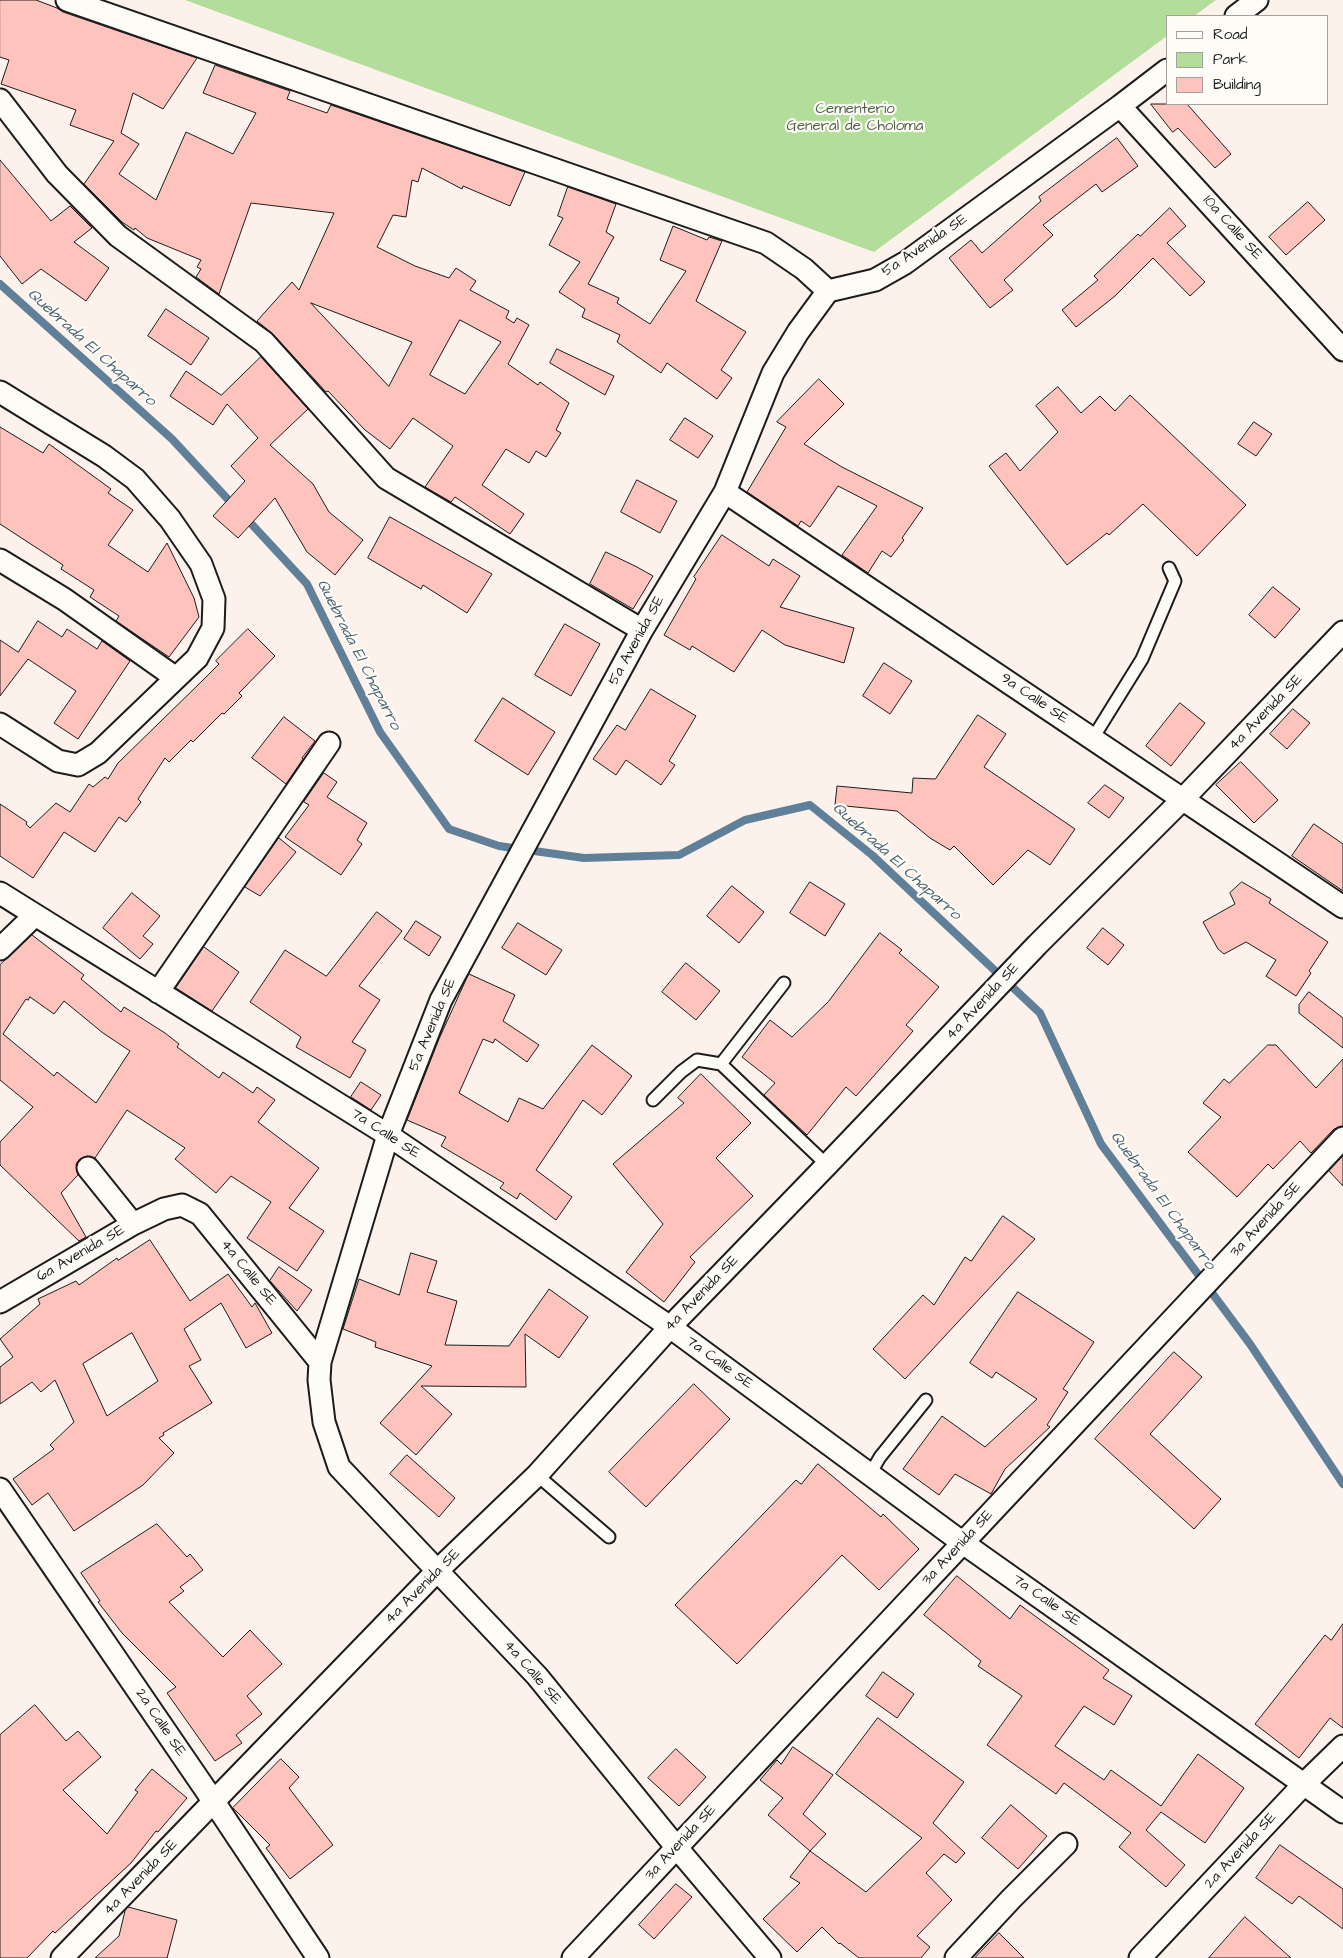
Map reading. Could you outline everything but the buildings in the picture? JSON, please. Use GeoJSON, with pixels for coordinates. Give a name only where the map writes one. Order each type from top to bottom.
{"type":"FeatureCollection","features":[{"type":"Feature","properties":{"kind":"street"},"geometry":{"type":"LineString","coordinates":[[67,0],[766,243],[804,269],[828,291]]}},
{"type":"Feature","properties":{"kind":"street"},"geometry":{"type":"LineString","coordinates":[[1237,15],[1257,0]]}},
{"type":"Feature","properties":{"kind":"street","name":"5a Avenida SE"},"geometry":{"type":"LineString","coordinates":[[320,1371],[388,1135],[441,1000],[642,630],[725,492],[773,373],[798,332],[828,291],[875,280],[905,263],[1166,71]]}},
{"type":"Feature","properties":{"kind":"street"},"geometry":{"type":"LineString","coordinates":[[0,100],[57,174],[118,236],[264,342],[386,478],[642,630]]}},
{"type":"Feature","properties":{"kind":"street","name":"10a Calle SE"},"geometry":{"type":"LineString","coordinates":[[1120,106],[1343,350]]}},
{"type":"Feature","properties":{"kind":"street"},"geometry":{"type":"LineString","coordinates":[[0,392],[104,456],[135,479],[170,519],[201,564],[214,599],[214,628],[197,658],[98,753],[78,765],[58,761],[0,724]]}},
{"type":"Feature","properties":{"kind":"street","name":"9a Calle SE"},"geometry":{"type":"LineString","coordinates":[[725,492],[1343,907]]}},
{"type":"Feature","properties":{"kind":"street"},"geometry":{"type":"LineString","coordinates":[[0,560],[64,599],[176,678]]}},
{"type":"Feature","properties":{"kind":"street","name":"4a Avenida SE"},"geometry":{"type":"LineString","coordinates":[[62,1958],[438,1570],[537,1475],[670,1327],[1037,945],[1183,798],[1343,632]]}},
{"type":"Feature","properties":{"kind":"street"},"geometry":{"type":"LineString","coordinates":[[158,992],[329,744]]}},
{"type":"Feature","properties":{"kind":"street","name":"7a Calle SE"},"geometry":{"type":"LineString","coordinates":[[0,893],[388,1135],[670,1327],[963,1543],[1305,1783],[1343,1812]]}},
{"type":"Feature","properties":{"kind":"street"},"geometry":{"type":"LineString","coordinates":[[0,950],[36,915]]}},
{"type":"Feature","properties":{"kind":"street","name":"3a Avenida SE"},"geometry":{"type":"LineString","coordinates":[[573,1958],[1343,1138]]}},
{"type":"Feature","properties":{"kind":"street"},"geometry":{"type":"LineString","coordinates":[[88,1168],[133,1224]]}},
{"type":"Feature","properties":{"kind":"street","name":"4a Calle SE"},"geometry":{"type":"LineString","coordinates":[[164,1209],[182,1204],[200,1214],[320,1371],[324,1422],[339,1467],[537,1676],[677,1848],[770,1958]]}},
{"type":"Feature","properties":{"kind":"street","name":"6a Avenida SE"},"geometry":{"type":"LineString","coordinates":[[0,1302],[133,1224],[164,1209]]}},
{"type":"Feature","properties":{"kind":"street","name":"2a Calle SE"},"geometry":{"type":"LineString","coordinates":[[0,1489],[318,1958]]}},
{"type":"Feature","properties":{"kind":"street","name":"2a Avenida SE"},"geometry":{"type":"LineString","coordinates":[[1140,1958],[1305,1783],[1343,1746]]}},
{"type":"Feature","properties":{"kind":"street"},"geometry":{"type":"LineString","coordinates":[[956,1958],[1010,1899],[1066,1844]]}},
{"type":"Feature","properties":{"kind":"lane"},"geometry":{"type":"LineString","coordinates":[[1093,738],[1142,659],[1175,581],[1169,568]]}},
{"type":"Feature","properties":{"kind":"lane"},"geometry":{"type":"LineString","coordinates":[[722,1064],[784,983]]}},
{"type":"Feature","properties":{"kind":"lane"},"geometry":{"type":"LineString","coordinates":[[653,1100],[681,1072],[697,1060],[722,1064],[827,1165]]}},
{"type":"Feature","properties":{"kind":"lane"},"geometry":{"type":"LineString","coordinates":[[870,1474],[880,1457],[926,1400]]}},
{"type":"Feature","properties":{"kind":"lane"},"geometry":{"type":"LineString","coordinates":[[537,1475],[609,1537]]}},
{"type":"Feature","properties":{"kind":"green space","name":"Cementerio General de Choloma"},"geometry":{"type":"Polygon","coordinates":[[[185,0],[1216,0],[1195,15],[1166,15],[1166,37],[874,252],[185,0]]]}},
{"type":"Feature","properties":{"kind":"waterway","name":"Quebrada El Chaparro"},"geometry":{"type":"LineString","coordinates":[[0,284],[172,439],[235,507]]}},
{"type":"Feature","properties":{"kind":"waterway","name":"Quebrada El Chaparro"},"geometry":{"type":"LineString","coordinates":[[245,517],[307,584],[380,732],[449,829],[499,846],[584,858],[679,855],[745,820],[810,805],[872,855],[1040,1013],[1101,1144],[1250,1344],[1343,1484]]}}]}
